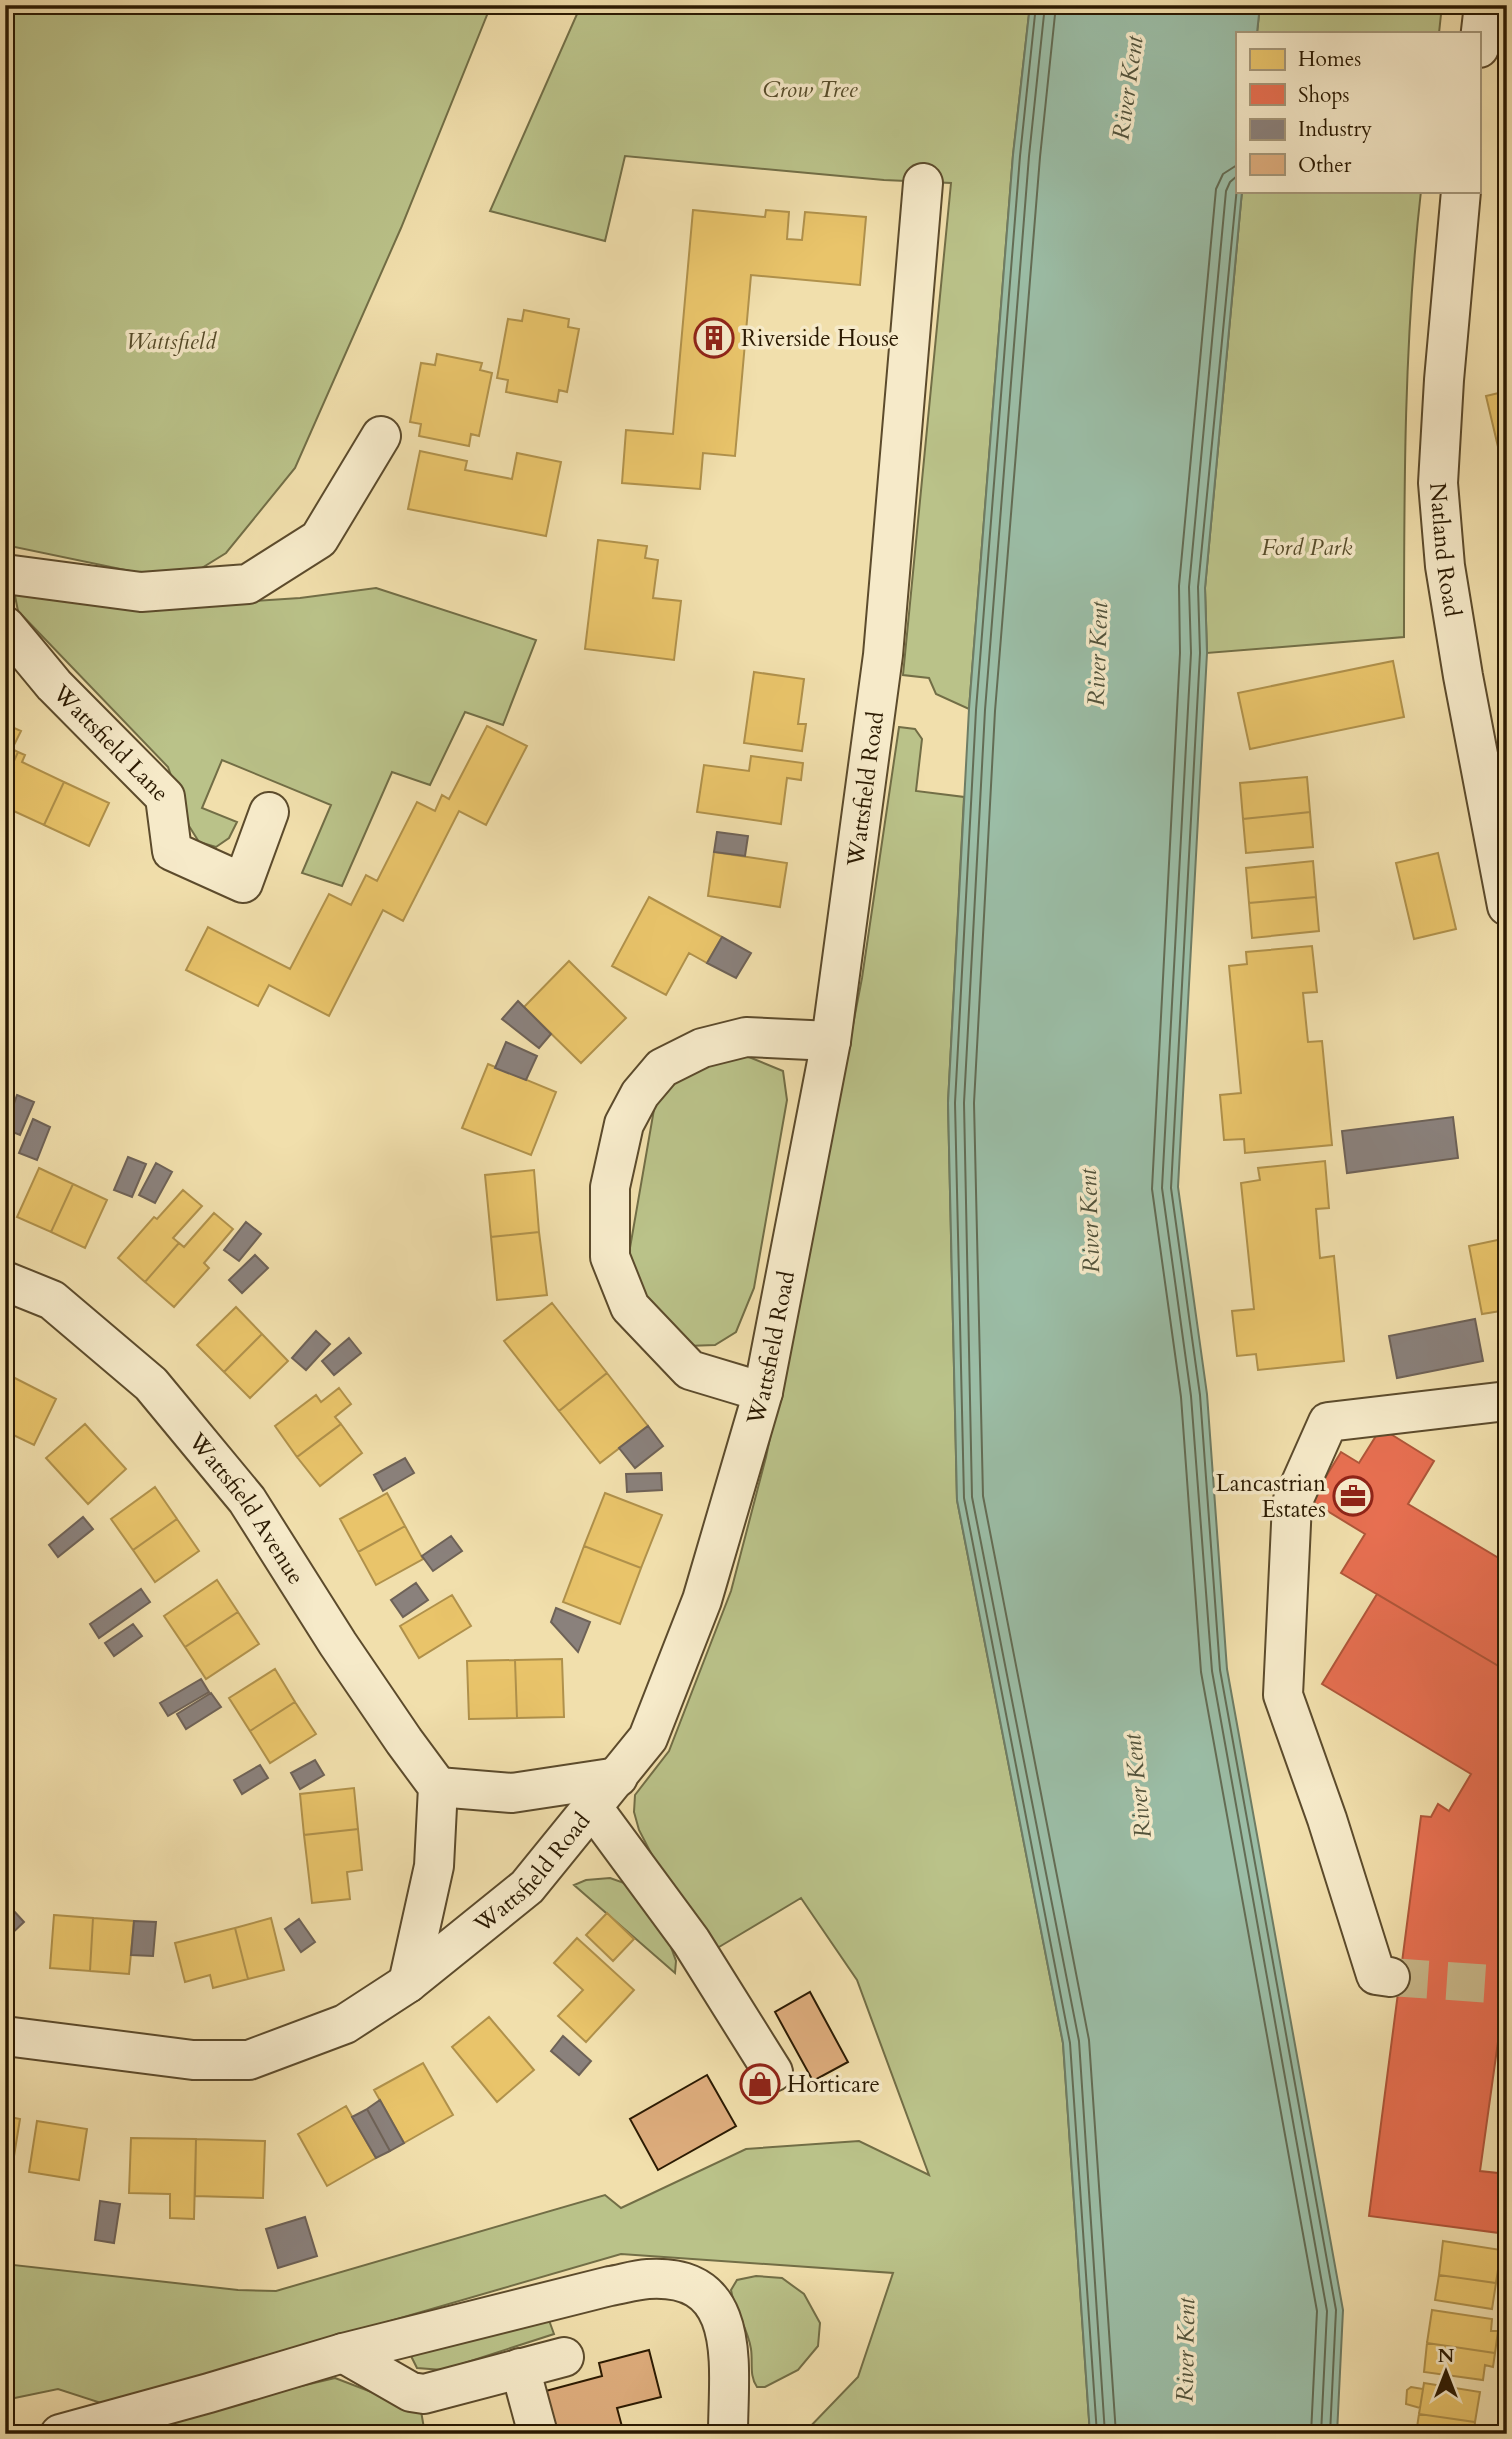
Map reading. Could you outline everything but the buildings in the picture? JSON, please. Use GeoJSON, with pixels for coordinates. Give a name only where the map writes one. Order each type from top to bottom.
{"type":"FeatureCollection","features":[{"type":"Feature","properties":{"kind":"street"},"geometry":{"type":"LineString","coordinates":[[1480,39],[1484,5]]}},
{"type":"Feature","properties":{"kind":"street","name":"Wattsfield Road"},"geometry":{"type":"LineString","coordinates":[[5,2036],[193,2060],[249,2060],[345,2024],[408,1983],[527,1888],[648,1738],[702,1600],[763,1392],[831,1041],[883,655],[923,183]]}},
{"type":"Feature","properties":{"kind":"street","name":"Natland Road"},"geometry":{"type":"LineString","coordinates":[[1461,192],[1445,366],[1438,482],[1446,566],[1463,676],[1498,805],[1507,906]]}},
{"type":"Feature","properties":{"kind":"street"},"geometry":{"type":"LineString","coordinates":[[5,574],[141,592],[248,584],[319,539],[381,436]]}},
{"type":"Feature","properties":{"kind":"street","name":"Wattsfield Lane"},"geometry":{"type":"LineString","coordinates":[[5,626],[54,685],[165,797],[172,851],[243,883],[269,812]]}},
{"type":"Feature","properties":{"kind":"street"},"geometry":{"type":"LineString","coordinates":[[763,1392],[690,1370],[630,1307],[610,1257],[610,1188],[624,1124],[640,1094],[662,1068],[702,1048],[746,1037],[831,1041]]}},
{"type":"Feature","properties":{"kind":"street","name":"Wattsfield Avenue"},"geometry":{"type":"LineString","coordinates":[[5,1281],[52,1300],[150,1384],[247,1500],[345,1654],[438,1787]]}},
{"type":"Feature","properties":{"kind":"street"},"geometry":{"type":"LineString","coordinates":[[1390,1977],[1376,1975],[1327,1819],[1283,1695],[1292,1503],[1328,1422],[1507,1401]]}},
{"type":"Feature","properties":{"kind":"street"},"geometry":{"type":"LineString","coordinates":[[408,1983],[434,1866],[438,1787],[512,1793],[618,1777]]}},
{"type":"Feature","properties":{"kind":"street"},"geometry":{"type":"LineString","coordinates":[[593,1808],[691,1941],[772,2072]]}},
{"type":"Feature","properties":{"kind":"street"},"geometry":{"type":"LineString","coordinates":[[60,2434],[343,2353],[647,2279],[675,2280],[703,2290],[720,2314],[728,2338],[728,2434]]}},
{"type":"Feature","properties":{"kind":"street"},"geometry":{"type":"LineString","coordinates":[[343,2353],[411,2392],[424,2394],[564,2357]]}},
{"type":"Feature","properties":{"kind":"street"},"geometry":{"type":"LineString","coordinates":[[520,2368],[538,2434]]}},
{"type":"Feature","properties":{"kind":"green space","name":"Wattsfield"},"geometry":{"type":"Polygon","coordinates":[[[5,5],[491,5],[401,228],[295,468],[226,553],[192,574],[154,576],[5,545],[5,5]]]}},
{"type":"Feature","properties":{"kind":"green space","name":"Crow Tree"},"geometry":{"type":"Polygon","coordinates":[[[581,5],[1030,5],[1013,155],[969,709],[936,694],[929,678],[903,675],[951,183],[884,180],[625,156],[605,241],[490,211],[581,5]]]}},
{"type":"Feature","properties":{"kind":"green space"},"geometry":{"type":"Polygon","coordinates":[[[1260,5],[1442,5],[1439,32],[1257,32],[1260,5]]]}},
{"type":"Feature","properties":{"kind":"green space","name":"Ford Park"},"geometry":{"type":"Polygon","coordinates":[[[1242,192],[1421,192],[1408,358],[1404,637],[1207,653],[1205,588],[1242,192]]]}},
{"type":"Feature","properties":{"kind":"green space"},"geometry":{"type":"Polygon","coordinates":[[[376,588],[536,640],[503,725],[465,712],[430,785],[392,772],[342,886],[302,873],[331,805],[222,760],[202,808],[237,822],[229,838],[216,847],[199,842],[189,826],[168,767],[18,611],[14,591],[209,604],[300,598],[376,588]]]}},
{"type":"Feature","properties":{"kind":"green space"},"geometry":{"type":"Polygon","coordinates":[[[899,727],[915,729],[922,739],[916,791],[964,797],[948,1103],[957,1500],[1063,2043],[1090,2434],[803,2434],[858,2377],[893,2273],[621,2254],[104,2404],[58,2389],[5,2400],[5,2264],[238,2290],[276,2291],[605,2195],[621,2208],[746,2149],[859,2141],[929,2175],[857,1980],[801,1898],[714,1950],[654,1859],[639,1830],[634,1812],[635,1795],[669,1751],[731,1591],[766,1457],[862,978],[899,727]]]}},
{"type":"Feature","properties":{"kind":"green space"},"geometry":{"type":"Polygon","coordinates":[[[744,1055],[783,1071],[787,1100],[754,1288],[736,1332],[715,1345],[687,1346],[665,1328],[627,1265],[657,1092],[691,1068],[744,1055]]]}},
{"type":"Feature","properties":{"kind":"green space"},"geometry":{"type":"Polygon","coordinates":[[[610,1878],[627,1884],[668,1939],[676,1961],[675,1973],[574,1885],[586,1880],[610,1878]]]}},
{"type":"Feature","properties":{"kind":"green space"},"geometry":{"type":"Polygon","coordinates":[[[756,2276],[782,2278],[804,2294],[820,2323],[818,2346],[798,2370],[765,2387],[757,2387],[755,2383],[749,2341],[731,2290],[737,2280],[756,2276]]]}},
{"type":"Feature","properties":{"kind":"green space"},"geometry":{"type":"Polygon","coordinates":[[[546,2312],[554,2334],[443,2370],[417,2368],[410,2354],[546,2312]]]}},
{"type":"Feature","properties":{"kind":"green space"},"geometry":{"type":"Polygon","coordinates":[[[335,2378],[421,2411],[425,2434],[167,2434],[162,2419],[335,2378]]]}},
{"type":"Feature","properties":{"kind":"water","name":"River Kent"},"geometry":{"type":"Polygon","coordinates":[[[1030,5],[1260,5],[1257,32],[1236,32],[1236,192],[1242,192],[1205,588],[1207,653],[1178,1187],[1207,1394],[1227,1669],[1343,2310],[1337,2434],[1090,2434],[1063,2043],[957,1500],[948,1103],[969,709],[1013,155],[1030,5]]]}},
{"type":"Feature","properties":{"kind":"tunnel"},"geometry":{"type":"LineString","coordinates":[[1390,1977],[1507,1985]]}},
{"type":"Feature","properties":{"kind":"place","name":"Riverside House"},"geometry":{"type":"Point","coordinates":[714,338]}},
{"type":"Feature","properties":{"kind":"place","name":"Lancastrian Estates"},"geometry":{"type":"Point","coordinates":[1353,1496]}},
{"type":"Feature","properties":{"kind":"place","name":"Horticare"},"geometry":{"type":"Point","coordinates":[760,2084]}}]}
